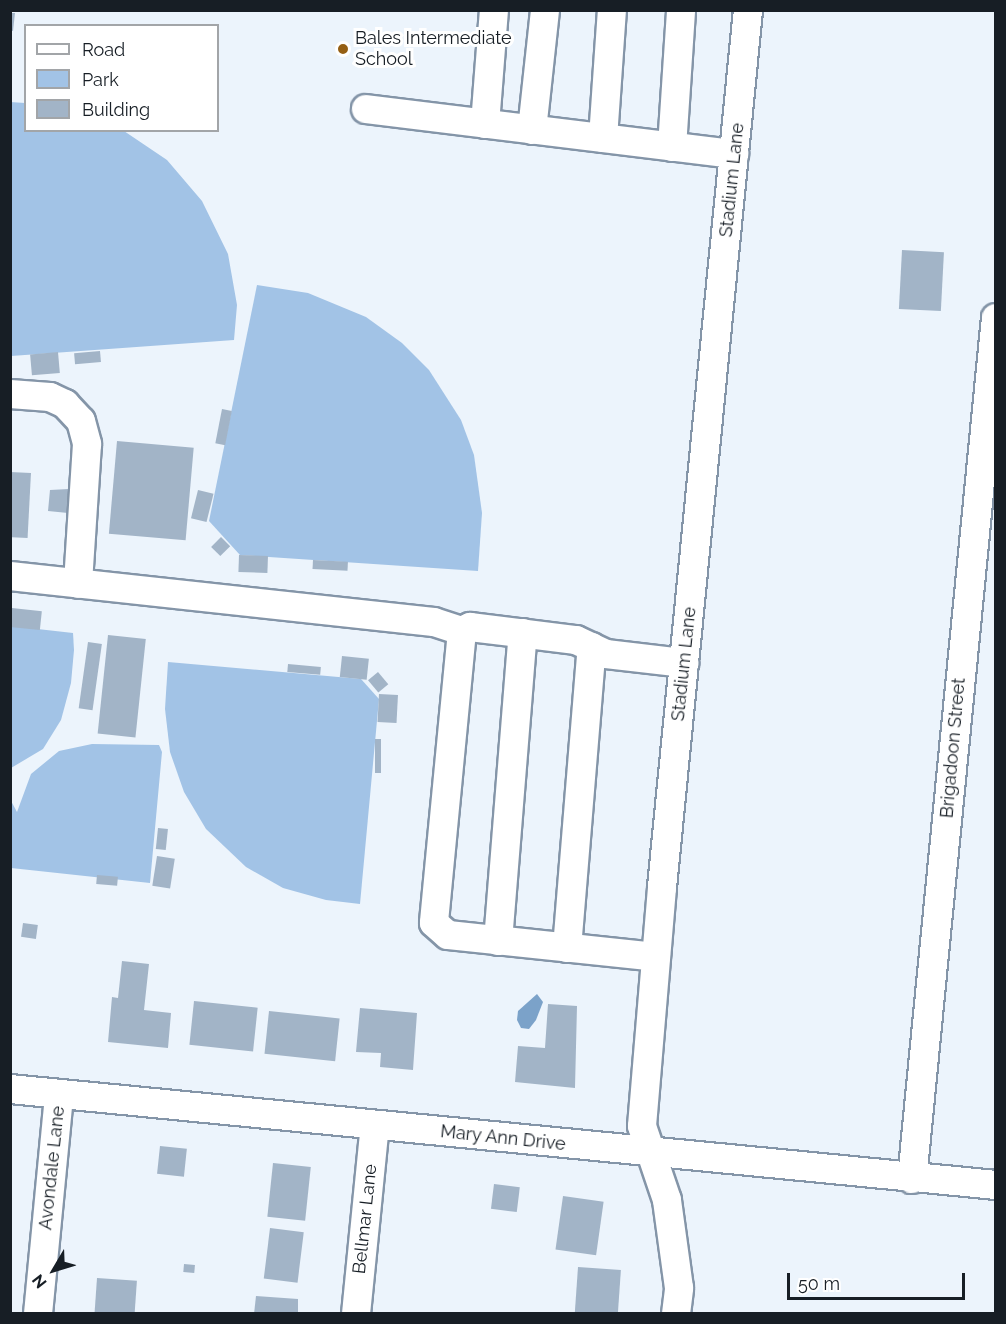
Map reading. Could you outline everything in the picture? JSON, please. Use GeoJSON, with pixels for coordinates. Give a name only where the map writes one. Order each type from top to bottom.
{"type":"FeatureCollection","features":[{"type":"Feature","properties":{"kind":"street"},"geometry":{"type":"LineString","coordinates":[[485,124],[494,10]]}},
{"type":"Feature","properties":{"kind":"street"},"geometry":{"type":"LineString","coordinates":[[532,130],[545,10]]}},
{"type":"Feature","properties":{"kind":"street"},"geometry":{"type":"LineString","coordinates":[[603,138],[612,10]]}},
{"type":"Feature","properties":{"kind":"street"},"geometry":{"type":"LineString","coordinates":[[672,147],[681,10]]}},
{"type":"Feature","properties":{"kind":"street","name":"Stadium Lane"},"geometry":{"type":"LineString","coordinates":[[676,1314],[679,1288],[666,1200],[642,1126],[656,957],[748,10]]}},
{"type":"Feature","properties":{"kind":"street"},"geometry":{"type":"LineString","coordinates":[[366,109],[734,154]]}},
{"type":"Feature","properties":{"kind":"street","name":"Brigadoon Street"},"geometry":{"type":"LineString","coordinates":[[912,1179],[996,318]]}},
{"type":"Feature","properties":{"kind":"street"},"geometry":{"type":"LineString","coordinates":[[10,394],[50,397],[65,404],[81,422],[87,444],[78,584]]}},
{"type":"Feature","properties":{"kind":"street"},"geometry":{"type":"LineString","coordinates":[[10,576],[434,622],[462,631],[470,627],[523,633],[584,644],[634,659],[684,663]]}},
{"type":"Feature","properties":{"kind":"street"},"geometry":{"type":"LineString","coordinates":[[462,631],[434,923],[448,935],[656,957]]}},
{"type":"Feature","properties":{"kind":"street"},"geometry":{"type":"LineString","coordinates":[[498,941],[523,633]]}},
{"type":"Feature","properties":{"kind":"street"},"geometry":{"type":"LineString","coordinates":[[567,948],[584,644]]}},
{"type":"Feature","properties":{"kind":"street","name":"Mary Ann Drive"},"geometry":{"type":"LineString","coordinates":[[10,1089],[912,1179],[996,1185]]}},
{"type":"Feature","properties":{"kind":"street","name":"Avondale Lane"},"geometry":{"type":"LineString","coordinates":[[38,1314],[59,1094]]}},
{"type":"Feature","properties":{"kind":"street","name":"Bellmar Lane"},"geometry":{"type":"LineString","coordinates":[[356,1314],[375,1125]]}},
{"type":"Feature","properties":{"kind":"green space"},"geometry":{"type":"Polygon","coordinates":[[[10,102],[24,103],[24,132],[125,132],[167,160],[202,201],[228,254],[237,305],[234,340],[11,356],[10,102]]]}},
{"type":"Feature","properties":{"kind":"green space"},"geometry":{"type":"Polygon","coordinates":[[[257,285],[308,293],[366,317],[402,343],[429,370],[461,420],[474,455],[482,513],[478,571],[240,555],[209,521],[257,285]]]}},
{"type":"Feature","properties":{"kind":"green space"},"geometry":{"type":"Polygon","coordinates":[[[11,626],[73,633],[74,650],[71,683],[61,720],[43,749],[11,768],[11,626]]]}},
{"type":"Feature","properties":{"kind":"green space"},"geometry":{"type":"Polygon","coordinates":[[[168,662],[361,679],[379,699],[360,904],[326,900],[283,888],[246,867],[206,829],[184,792],[170,752],[165,709],[168,662]]]}},
{"type":"Feature","properties":{"kind":"green space"},"geometry":{"type":"Polygon","coordinates":[[[92,744],[159,745],[162,752],[150,883],[11,868],[10,799],[17,812],[31,774],[59,751],[92,744]]]}},
{"type":"Feature","properties":{"kind":"shaded area"},"geometry":{"type":"Polygon","coordinates":[[[537,994],[543,1002],[536,1020],[529,1029],[521,1028],[517,1020],[518,1011],[537,994]]]}},
{"type":"Feature","properties":{"kind":"building"},"geometry":{"type":"Polygon","coordinates":[[[10,13],[15,13],[13,31],[10,30],[10,13]]]}},
{"type":"Feature","properties":{"kind":"building"},"geometry":{"type":"Polygon","coordinates":[[[902,250],[944,252],[941,311],[899,309],[902,250]]]}},
{"type":"Feature","properties":{"kind":"building"},"geometry":{"type":"Polygon","coordinates":[[[100,351],[101,362],[75,364],[74,353],[100,351]]]}},
{"type":"Feature","properties":{"kind":"building"},"geometry":{"type":"Polygon","coordinates":[[[58,352],[60,373],[32,375],[30,354],[58,352]]]}},
{"type":"Feature","properties":{"kind":"building"},"geometry":{"type":"Polygon","coordinates":[[[222,409],[232,411],[225,445],[215,443],[222,409]]]}},
{"type":"Feature","properties":{"kind":"building"},"geometry":{"type":"Polygon","coordinates":[[[117,441],[194,448],[186,540],[109,534],[117,441]]]}},
{"type":"Feature","properties":{"kind":"building"},"geometry":{"type":"Polygon","coordinates":[[[10,472],[31,473],[28,538],[10,537],[10,472]]]}},
{"type":"Feature","properties":{"kind":"building"},"geometry":{"type":"Polygon","coordinates":[[[69,489],[68,513],[48,511],[50,490],[69,489]]]}},
{"type":"Feature","properties":{"kind":"building"},"geometry":{"type":"Polygon","coordinates":[[[198,490],[214,494],[207,522],[191,518],[198,490]]]}},
{"type":"Feature","properties":{"kind":"building"},"geometry":{"type":"Polygon","coordinates":[[[221,537],[230,546],[220,556],[211,547],[221,537]]]}},
{"type":"Feature","properties":{"kind":"building"},"geometry":{"type":"Polygon","coordinates":[[[239,555],[268,556],[267,573],[238,572],[239,555]]]}},
{"type":"Feature","properties":{"kind":"building"},"geometry":{"type":"Polygon","coordinates":[[[313,560],[348,562],[347,571],[313,569],[313,560]]]}},
{"type":"Feature","properties":{"kind":"building"},"geometry":{"type":"Polygon","coordinates":[[[12,608],[42,611],[40,630],[10,627],[12,608]]]}},
{"type":"Feature","properties":{"kind":"building"},"geometry":{"type":"Polygon","coordinates":[[[108,635],[146,639],[135,737],[98,733],[108,635]]]}},
{"type":"Feature","properties":{"kind":"building"},"geometry":{"type":"Polygon","coordinates":[[[88,642],[102,644],[93,710],[79,708],[88,642]]]}},
{"type":"Feature","properties":{"kind":"building"},"geometry":{"type":"Polygon","coordinates":[[[342,656],[369,659],[367,680],[340,677],[342,656]]]}},
{"type":"Feature","properties":{"kind":"building"},"geometry":{"type":"Polygon","coordinates":[[[288,664],[321,667],[320,675],[287,672],[288,664]]]}},
{"type":"Feature","properties":{"kind":"building"},"geometry":{"type":"Polygon","coordinates":[[[378,672],[388,684],[378,693],[368,680],[378,672]]]}},
{"type":"Feature","properties":{"kind":"building"},"geometry":{"type":"Polygon","coordinates":[[[379,694],[398,695],[397,723],[378,722],[379,694]]]}},
{"type":"Feature","properties":{"kind":"building"},"geometry":{"type":"Polygon","coordinates":[[[375,739],[381,739],[381,773],[375,773],[375,739]]]}},
{"type":"Feature","properties":{"kind":"building"},"geometry":{"type":"Polygon","coordinates":[[[158,828],[168,829],[166,850],[156,849],[158,828]]]}},
{"type":"Feature","properties":{"kind":"building"},"geometry":{"type":"Polygon","coordinates":[[[157,856],[175,859],[170,888],[152,886],[157,856]]]}},
{"type":"Feature","properties":{"kind":"building"},"geometry":{"type":"Polygon","coordinates":[[[97,875],[118,877],[117,886],[96,884],[97,875]]]}},
{"type":"Feature","properties":{"kind":"building"},"geometry":{"type":"Polygon","coordinates":[[[23,923],[38,925],[36,939],[21,937],[23,923]]]}},
{"type":"Feature","properties":{"kind":"building"},"geometry":{"type":"Polygon","coordinates":[[[122,961],[149,964],[144,1010],[171,1013],[168,1048],[108,1042],[112,997],[118,998],[122,961]]]}},
{"type":"Feature","properties":{"kind":"building"},"geometry":{"type":"Polygon","coordinates":[[[194,1001],[258,1008],[253,1051],[189,1045],[194,1001]]]}},
{"type":"Feature","properties":{"kind":"building"},"geometry":{"type":"Polygon","coordinates":[[[548,1004],[577,1006],[575,1088],[515,1082],[518,1046],[545,1048],[548,1004]]]}},
{"type":"Feature","properties":{"kind":"building"},"geometry":{"type":"Polygon","coordinates":[[[360,1008],[417,1013],[413,1070],[380,1067],[381,1053],[356,1052],[360,1008]]]}},
{"type":"Feature","properties":{"kind":"building"},"geometry":{"type":"Polygon","coordinates":[[[269,1011],[340,1018],[335,1061],[265,1054],[269,1011]]]}},
{"type":"Feature","properties":{"kind":"building"},"geometry":{"type":"Polygon","coordinates":[[[160,1146],[187,1149],[184,1177],[157,1174],[160,1146]]]}},
{"type":"Feature","properties":{"kind":"building"},"geometry":{"type":"Polygon","coordinates":[[[273,1163],[311,1167],[305,1221],[267,1217],[273,1163]]]}},
{"type":"Feature","properties":{"kind":"building"},"geometry":{"type":"Polygon","coordinates":[[[494,1184],[520,1187],[517,1212],[491,1209],[494,1184]]]}},
{"type":"Feature","properties":{"kind":"building"},"geometry":{"type":"Polygon","coordinates":[[[563,1196],[604,1202],[596,1255],[555,1249],[563,1196]]]}},
{"type":"Feature","properties":{"kind":"building"},"geometry":{"type":"Polygon","coordinates":[[[270,1228],[304,1232],[298,1283],[264,1279],[270,1228]]]}},
{"type":"Feature","properties":{"kind":"building"},"geometry":{"type":"Polygon","coordinates":[[[184,1264],[195,1265],[194,1273],[183,1272],[184,1264]]]}},
{"type":"Feature","properties":{"kind":"building"},"geometry":{"type":"Polygon","coordinates":[[[578,1267],[621,1270],[618,1314],[575,1314],[578,1267]]]}},
{"type":"Feature","properties":{"kind":"building"},"geometry":{"type":"Polygon","coordinates":[[[97,1278],[137,1281],[135,1314],[94,1314],[97,1278]]]}},
{"type":"Feature","properties":{"kind":"building"},"geometry":{"type":"Polygon","coordinates":[[[256,1296],[298,1299],[298,1314],[254,1314],[256,1296]]]}},
{"type":"Feature","properties":{"kind":"place","name":"Bales Intermediate School"},"geometry":{"type":"Point","coordinates":[343,49]}}]}
